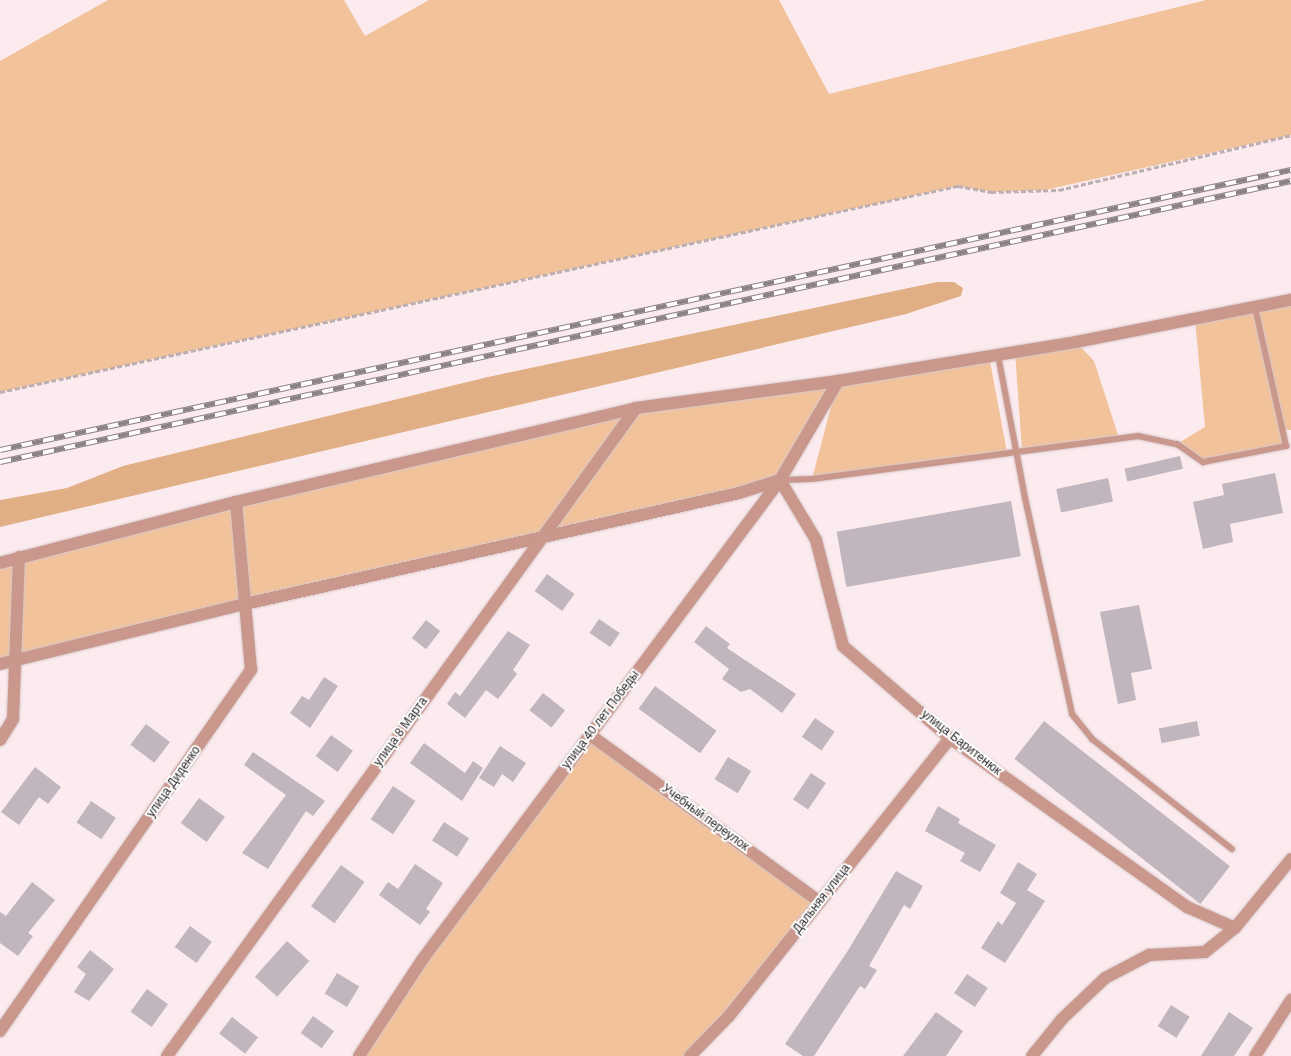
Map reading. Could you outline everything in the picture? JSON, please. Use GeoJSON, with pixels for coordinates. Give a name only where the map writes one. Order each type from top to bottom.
{"type":"FeatureCollection","features":[{"type":"Feature","properties":{"kind":"street"},"geometry":{"type":"LineString","coordinates":[[0,563],[236,502],[636,408],[838,381],[998,355],[1291,300]]}},
{"type":"Feature","properties":{"kind":"street","name":"улица 40 лет Победы"},"geometry":{"type":"LineString","coordinates":[[359,1056],[422,960],[780,480],[838,381]]}},
{"type":"Feature","properties":{"kind":"street","name":"улица 8 Марта"},"geometry":{"type":"LineString","coordinates":[[167,1056],[636,408]]}},
{"type":"Feature","properties":{"kind":"street"},"geometry":{"type":"LineString","coordinates":[[0,664],[245,604],[739,493],[780,480]]}},
{"type":"Feature","properties":{"kind":"street","name":"улица Баритенюк"},"geometry":{"type":"LineString","coordinates":[[780,480],[816,540],[843,646],[950,738],[1187,907],[1236,928]]}},
{"type":"Feature","properties":{"kind":"street","name":"улица Диденко"},"geometry":{"type":"LineString","coordinates":[[0,1031],[251,670],[236,502]]}},
{"type":"Feature","properties":{"kind":"street"},"geometry":{"type":"LineString","coordinates":[[0,740],[13,719],[19,557]]}},
{"type":"Feature","properties":{"kind":"street","name":"Учебный переулок"},"geometry":{"type":"LineString","coordinates":[[590,735],[820,902]]}},
{"type":"Feature","properties":{"kind":"street","name":"Дальняя улица"},"geometry":{"type":"LineString","coordinates":[[690,1056],[729,1016],[950,738]]}},
{"type":"Feature","properties":{"kind":"street"},"geometry":{"type":"LineString","coordinates":[[1032,1056],[1062,1019],[1105,978],[1149,955],[1205,952],[1236,928],[1289,866]]}},
{"type":"Feature","properties":{"kind":"street"},"geometry":{"type":"LineString","coordinates":[[1254,1056],[1291,1000]]}},
{"type":"Feature","properties":{"kind":"lane"},"geometry":{"type":"LineString","coordinates":[[780,480],[812,479],[1138,436],[1177,444],[1203,462],[1286,446],[1255,307]]}},
{"type":"Feature","properties":{"kind":"lane"},"geometry":{"type":"LineString","coordinates":[[998,355],[1015,451],[1072,714],[1092,739],[1232,849]]}},
{"type":"Feature","properties":{"kind":"path"},"geometry":{"type":"LineString","coordinates":[[0,392],[958,186],[991,192],[1059,190],[1291,134]]}},
{"type":"Feature","properties":{"kind":"shaded area"},"geometry":{"type":"Polygon","coordinates":[[[108,0],[344,0],[365,36],[429,0],[779,0],[829,94],[1206,0],[1291,0],[1291,135],[1045,190],[991,192],[958,186],[0,392],[0,61],[108,0]]]}},
{"type":"Feature","properties":{"kind":"shaded area"},"geometry":{"type":"Polygon","coordinates":[[[937,282],[954,282],[963,288],[961,296],[906,314],[0,527],[0,500],[67,488],[123,466],[488,377],[937,282]]]}},
{"type":"Feature","properties":{"kind":"shaded area"},"geometry":{"type":"Polygon","coordinates":[[[1291,300],[1291,430],[1283,430],[1286,446],[1203,462],[1177,444],[1205,427],[1195,319],[1291,300]]]}},
{"type":"Feature","properties":{"kind":"shaded area"},"geometry":{"type":"Polygon","coordinates":[[[1076,342],[1094,361],[1119,438],[1022,450],[1015,352],[1076,342]]]}},
{"type":"Feature","properties":{"kind":"shaded area"},"geometry":{"type":"Polygon","coordinates":[[[989,356],[1007,452],[812,479],[837,384],[780,480],[0,664],[0,563],[636,408],[989,356]]]}},
{"type":"Feature","properties":{"kind":"shaded area"},"geometry":{"type":"Polygon","coordinates":[[[590,735],[820,902],[690,1056],[359,1056],[590,735]]]}},
{"type":"Feature","properties":{"kind":"building"},"geometry":{"type":"Polygon","coordinates":[[[1180,456],[1183,469],[1127,481],[1124,469],[1180,456]]]}},
{"type":"Feature","properties":{"kind":"building"},"geometry":{"type":"Polygon","coordinates":[[[1275,473],[1283,513],[1230,524],[1233,542],[1203,549],[1193,502],[1224,495],[1222,484],[1275,473]]]}},
{"type":"Feature","properties":{"kind":"building"},"geometry":{"type":"Polygon","coordinates":[[[1108,478],[1113,501],[1061,512],[1056,489],[1108,478]]]}},
{"type":"Feature","properties":{"kind":"building"},"geometry":{"type":"Polygon","coordinates":[[[1011,501],[1021,556],[846,587],[837,532],[1011,501]]]}},
{"type":"Feature","properties":{"kind":"building"},"geometry":{"type":"Polygon","coordinates":[[[547,574],[575,594],[562,611],[535,591],[547,574]]]}},
{"type":"Feature","properties":{"kind":"building"},"geometry":{"type":"Polygon","coordinates":[[[1139,605],[1152,669],[1131,673],[1136,700],[1118,704],[1100,612],[1139,605]]]}},
{"type":"Feature","properties":{"kind":"building"},"geometry":{"type":"Polygon","coordinates":[[[599,619],[620,633],[610,647],[589,633],[599,619]]]}},
{"type":"Feature","properties":{"kind":"building"},"geometry":{"type":"Polygon","coordinates":[[[426,620],[440,631],[426,649],[412,638],[426,620]]]}},
{"type":"Feature","properties":{"kind":"building"},"geometry":{"type":"Polygon","coordinates":[[[706,626],[730,644],[727,648],[796,694],[782,713],[750,689],[741,692],[722,679],[729,669],[694,642],[706,626]]]}},
{"type":"Feature","properties":{"kind":"building"},"geometry":{"type":"Polygon","coordinates":[[[508,631],[530,645],[513,670],[517,674],[498,699],[486,690],[465,718],[447,704],[455,692],[460,696],[508,631]]]}},
{"type":"Feature","properties":{"kind":"building"},"geometry":{"type":"Polygon","coordinates":[[[324,677],[338,686],[310,728],[290,713],[302,696],[309,700],[324,677]]]}},
{"type":"Feature","properties":{"kind":"building"},"geometry":{"type":"Polygon","coordinates":[[[655,686],[716,731],[700,753],[639,709],[655,686]]]}},
{"type":"Feature","properties":{"kind":"building"},"geometry":{"type":"Polygon","coordinates":[[[543,693],[565,710],[552,728],[529,710],[543,693]]]}},
{"type":"Feature","properties":{"kind":"building"},"geometry":{"type":"Polygon","coordinates":[[[815,718],[835,732],[821,751],[802,737],[815,718]]]}},
{"type":"Feature","properties":{"kind":"building"},"geometry":{"type":"Polygon","coordinates":[[[1044,721],[1230,866],[1200,904],[1014,759],[1044,721]]]}},
{"type":"Feature","properties":{"kind":"building"},"geometry":{"type":"Polygon","coordinates":[[[1197,721],[1200,736],[1162,743],[1159,728],[1197,721]]]}},
{"type":"Feature","properties":{"kind":"building"},"geometry":{"type":"Polygon","coordinates":[[[146,724],[170,742],[154,763],[130,745],[146,724]]]}},
{"type":"Feature","properties":{"kind":"building"},"geometry":{"type":"Polygon","coordinates":[[[331,735],[353,751],[338,772],[316,756],[331,735]]]}},
{"type":"Feature","properties":{"kind":"building"},"geometry":{"type":"Polygon","coordinates":[[[424,743],[465,773],[473,761],[483,768],[462,801],[410,763],[424,743]]]}},
{"type":"Feature","properties":{"kind":"building"},"geometry":{"type":"Polygon","coordinates":[[[500,746],[526,763],[513,782],[502,774],[494,787],[479,778],[500,746]]]}},
{"type":"Feature","properties":{"kind":"building"},"geometry":{"type":"Polygon","coordinates":[[[253,752],[325,801],[313,816],[306,811],[268,869],[242,853],[286,795],[244,765],[253,752]]]}},
{"type":"Feature","properties":{"kind":"building"},"geometry":{"type":"Polygon","coordinates":[[[728,757],[751,771],[738,793],[715,779],[728,757]]]}},
{"type":"Feature","properties":{"kind":"building"},"geometry":{"type":"Polygon","coordinates":[[[35,767],[61,787],[48,804],[39,797],[19,825],[1,812],[35,767]]]}},
{"type":"Feature","properties":{"kind":"building"},"geometry":{"type":"Polygon","coordinates":[[[811,773],[826,783],[808,810],[793,800],[811,773]]]}},
{"type":"Feature","properties":{"kind":"building"},"geometry":{"type":"Polygon","coordinates":[[[393,786],[415,801],[393,834],[371,819],[393,786]]]}},
{"type":"Feature","properties":{"kind":"building"},"geometry":{"type":"Polygon","coordinates":[[[199,798],[225,817],[207,842],[181,823],[199,798]]]}},
{"type":"Feature","properties":{"kind":"building"},"geometry":{"type":"Polygon","coordinates":[[[91,801],[116,818],[101,839],[76,823],[91,801]]]}},
{"type":"Feature","properties":{"kind":"building"},"geometry":{"type":"Polygon","coordinates":[[[938,806],[960,819],[958,823],[996,845],[980,872],[960,861],[965,853],[925,831],[938,806]]]}},
{"type":"Feature","properties":{"kind":"building"},"geometry":{"type":"Polygon","coordinates":[[[444,822],[469,838],[457,857],[432,840],[444,822]]]}},
{"type":"Feature","properties":{"kind":"building"},"geometry":{"type":"Polygon","coordinates":[[[1018,862],[1037,874],[1027,890],[1045,901],[1005,963],[981,948],[998,921],[1002,925],[1016,903],[1000,893],[1018,862]]]}},
{"type":"Feature","properties":{"kind":"building"},"geometry":{"type":"Polygon","coordinates":[[[415,864],[443,883],[426,909],[430,912],[420,925],[379,895],[388,882],[398,889],[415,864]]]}},
{"type":"Feature","properties":{"kind":"building"},"geometry":{"type":"Polygon","coordinates":[[[341,865],[364,882],[334,923],[311,906],[341,865]]]}},
{"type":"Feature","properties":{"kind":"building"},"geometry":{"type":"Polygon","coordinates":[[[896,871],[923,886],[910,909],[904,905],[869,966],[877,970],[865,989],[860,986],[814,1056],[803,1056],[785,1044],[847,952],[896,871]]]}},
{"type":"Feature","properties":{"kind":"building"},"geometry":{"type":"Polygon","coordinates":[[[32,882],[55,900],[28,933],[33,936],[18,956],[0,943],[0,912],[6,916],[32,882]]]}},
{"type":"Feature","properties":{"kind":"building"},"geometry":{"type":"Polygon","coordinates":[[[190,926],[212,942],[197,963],[175,947],[190,926]]]}},
{"type":"Feature","properties":{"kind":"building"},"geometry":{"type":"Polygon","coordinates":[[[287,941],[309,961],[277,997],[255,977],[287,941]]]}},
{"type":"Feature","properties":{"kind":"building"},"geometry":{"type":"Polygon","coordinates":[[[90,950],[114,969],[89,1001],[74,992],[86,974],[77,967],[90,950]]]}},
{"type":"Feature","properties":{"kind":"building"},"geometry":{"type":"Polygon","coordinates":[[[337,973],[359,986],[347,1007],[325,994],[337,973]]]}},
{"type":"Feature","properties":{"kind":"building"},"geometry":{"type":"Polygon","coordinates":[[[967,974],[988,988],[975,1007],[954,993],[967,974]]]}},
{"type":"Feature","properties":{"kind":"building"},"geometry":{"type":"Polygon","coordinates":[[[147,989],[168,1004],[152,1027],[131,1012],[147,989]]]}},
{"type":"Feature","properties":{"kind":"building"},"geometry":{"type":"Polygon","coordinates":[[[1171,1005],[1190,1017],[1176,1038],[1158,1026],[1171,1005]]]}},
{"type":"Feature","properties":{"kind":"building"},"geometry":{"type":"Polygon","coordinates":[[[936,1012],[963,1031],[946,1056],[903,1056],[936,1012]]]}},
{"type":"Feature","properties":{"kind":"building"},"geometry":{"type":"Polygon","coordinates":[[[1229,1012],[1253,1028],[1234,1056],[1201,1056],[1229,1012]]]}},
{"type":"Feature","properties":{"kind":"building"},"geometry":{"type":"Polygon","coordinates":[[[313,1016],[334,1031],[322,1048],[301,1033],[313,1016]]]}},
{"type":"Feature","properties":{"kind":"building"},"geometry":{"type":"Polygon","coordinates":[[[232,1017],[258,1037],[245,1054],[219,1034],[232,1017]]]}},
{"type":"Feature","properties":{"kind":"railway"},"geometry":{"type":"LineString","coordinates":[[0,450],[1291,170]]}},
{"type":"Feature","properties":{"kind":"railway"},"geometry":{"type":"LineString","coordinates":[[0,462],[1291,181]]}}]}
